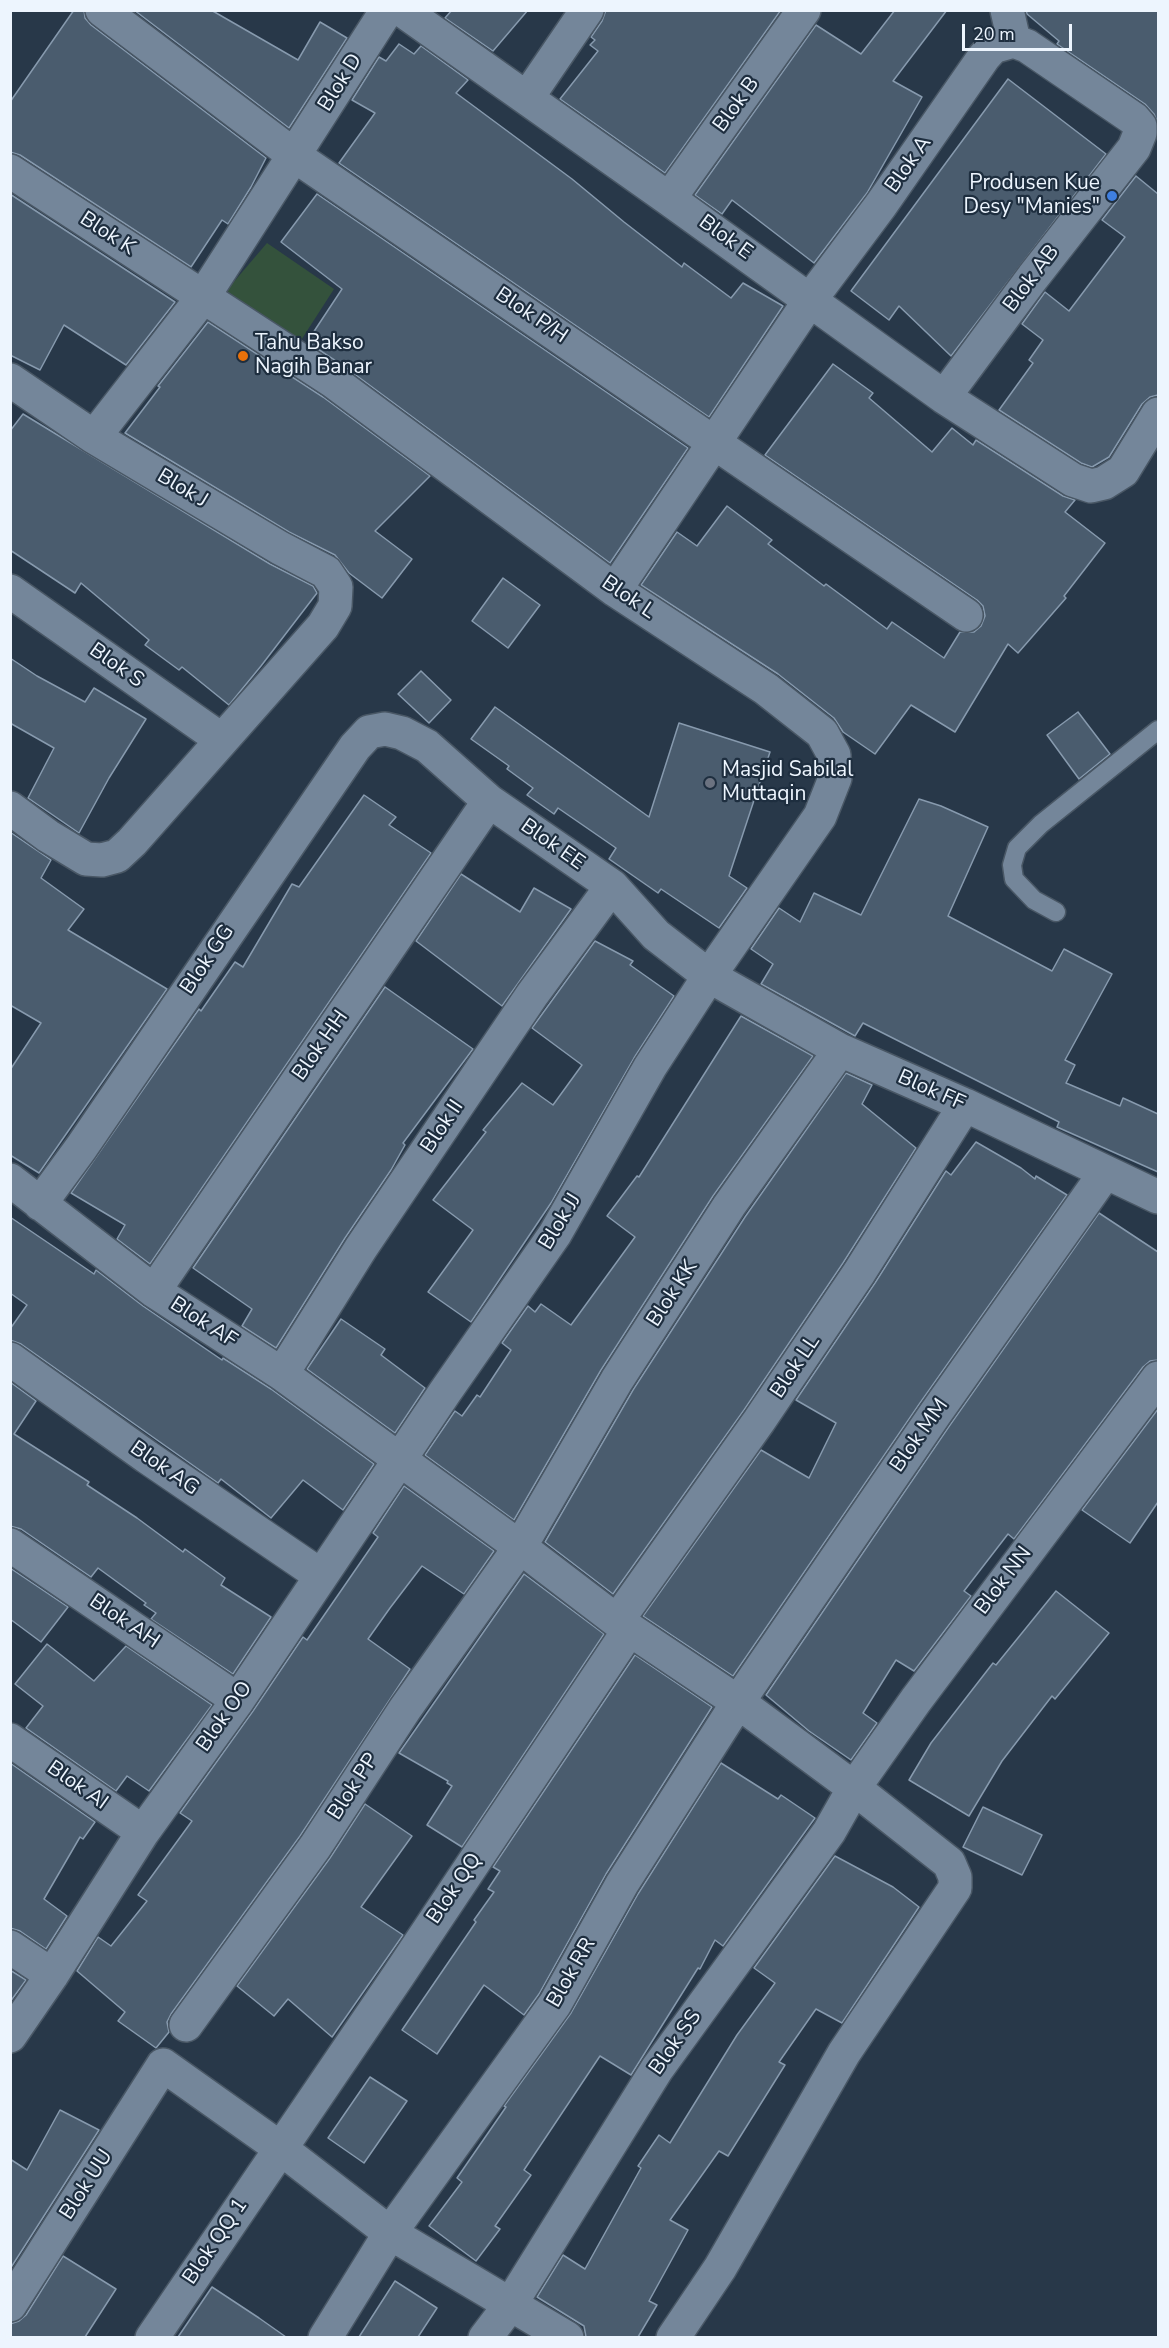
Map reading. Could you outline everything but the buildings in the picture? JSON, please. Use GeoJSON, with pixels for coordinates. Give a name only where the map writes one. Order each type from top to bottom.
{"type":"FeatureCollection","features":[{"type":"Feature","properties":{"kind":"street","name":"Blok P/H"},"geometry":{"type":"LineString","coordinates":[[102,10],[295,156],[966,615]]}},
{"type":"Feature","properties":{"kind":"street","name":"Blok D"},"geometry":{"type":"LineString","coordinates":[[94,436],[203,297],[387,10]]}},
{"type":"Feature","properties":{"kind":"street","name":"Blok E"},"geometry":{"type":"LineString","coordinates":[[402,10],[944,397],[1073,480],[1091,486],[1104,483],[1123,471],[1158,414]]}},
{"type":"Feature","properties":{"kind":"street"},"geometry":{"type":"LineString","coordinates":[[527,98],[587,10]]}},
{"type":"Feature","properties":{"kind":"street","name":"Blok B"},"geometry":{"type":"LineString","coordinates":[[669,199],[804,10]]}},
{"type":"Feature","properties":{"kind":"street","name":"Blok AB"},"geometry":{"type":"LineString","coordinates":[[944,397],[1033,276],[1134,148],[1149,140],[1134,119],[1027,46],[1010,26]]}},
{"type":"Feature","properties":{"kind":"street","name":"Blok A"},"geometry":{"type":"LineString","coordinates":[[615,590],[810,300],[881,205],[984,57],[1010,26]]}},
{"type":"Feature","properties":{"kind":"street","name":"Blok K"},"geometry":{"type":"LineString","coordinates":[[10,171],[203,297]]}},
{"type":"Feature","properties":{"kind":"street","name":"Blok L"},"geometry":{"type":"LineString","coordinates":[[203,297],[334,382],[615,590],[766,689],[822,733],[834,755],[835,778],[820,816],[709,976]]}},
{"type":"Feature","properties":{"kind":"street","name":"Blok J"},"geometry":{"type":"LineString","coordinates":[[10,380],[94,436],[280,548],[326,572],[336,587],[335,606],[323,626],[222,740]]}},
{"type":"Feature","properties":{"kind":"street","name":"Blok S"},"geometry":{"type":"LineString","coordinates":[[10,591],[222,740]]}},
{"type":"Feature","properties":{"kind":"street","name":"Blok EE"},"geometry":{"type":"LineString","coordinates":[[385,729],[402,733],[427,746],[489,801],[612,886],[656,935],[709,976]]}},
{"type":"Feature","properties":{"kind":"street","name":"Blok GG"},"geometry":{"type":"LineString","coordinates":[[40,1204],[81,1148],[355,747],[369,732],[385,729]]}},
{"type":"Feature","properties":{"kind":"street"},"geometry":{"type":"LineString","coordinates":[[10,808],[48,836],[86,859],[102,860],[117,856],[222,740]]}},
{"type":"Feature","properties":{"kind":"street","name":"Blok HH"},"geometry":{"type":"LineString","coordinates":[[154,1291],[489,801]]}},
{"type":"Feature","properties":{"kind":"street","name":"Blok II"},"geometry":{"type":"LineString","coordinates":[[282,1374],[361,1248],[512,1024],[612,886]]}},
{"type":"Feature","properties":{"kind":"street","name":"Blok FF"},"geometry":{"type":"LineString","coordinates":[[709,976],[840,1050],[965,1105],[1158,1197]]}},
{"type":"Feature","properties":{"kind":"street","name":"Blok JJ"},"geometry":{"type":"LineString","coordinates":[[400,1460],[555,1234],[650,1067],[709,976]]}},
{"type":"Feature","properties":{"kind":"street","name":"Blok KK"},"geometry":{"type":"LineString","coordinates":[[520,1547],[617,1380],[729,1206],[840,1050]]}},
{"type":"Feature","properties":{"kind":"street","name":"Blok LL"},"geometry":{"type":"LineString","coordinates":[[623,1625],[859,1273],[965,1105]]}},
{"type":"Feature","properties":{"kind":"street","name":"Blok MM"},"geometry":{"type":"LineString","coordinates":[[738,1702],[942,1404],[1106,1173]]}},
{"type":"Feature","properties":{"kind":"street","name":"Blok AF"},"geometry":{"type":"LineString","coordinates":[[10,1180],[154,1291],[282,1374],[623,1625],[738,1702],[854,1788],[949,1863],[955,1877],[955,1888],[844,2053],[720,2268],[673,2337]]}},
{"type":"Feature","properties":{"kind":"street","name":"Blok AG"},"geometry":{"type":"LineString","coordinates":[[10,1359],[147,1457],[320,1575]]}},
{"type":"Feature","properties":{"kind":"street","name":"Blok NN"},"geometry":{"type":"LineString","coordinates":[[854,1788],[916,1700],[1158,1378]]}},
{"type":"Feature","properties":{"kind":"street","name":"Blok OO"},"geometry":{"type":"LineString","coordinates":[[10,2036],[52,1975],[143,1832],[238,1700],[320,1575],[400,1460]]}},
{"type":"Feature","properties":{"kind":"street","name":"Blok AH"},"geometry":{"type":"LineString","coordinates":[[10,1545],[238,1700]]}},
{"type":"Feature","properties":{"kind":"street","name":"Blok PP"},"geometry":{"type":"LineString","coordinates":[[186,2025],[315,1847],[405,1709],[520,1547]]}},
{"type":"Feature","properties":{"kind":"street","name":"Blok QQ"},"geometry":{"type":"LineString","coordinates":[[280,2148],[398,1976],[623,1625]]}},
{"type":"Feature","properties":{"kind":"street","name":"Blok RR"},"geometry":{"type":"LineString","coordinates":[[325,2337],[390,2233],[555,2004],[622,1884],[738,1702]]}},
{"type":"Feature","properties":{"kind":"street","name":"Blok AI"},"geometry":{"type":"LineString","coordinates":[[10,1740],[143,1832]]}},
{"type":"Feature","properties":{"kind":"street","name":"Blok SS"},"geometry":{"type":"LineString","coordinates":[[485,2337],[510,2306],[657,2069],[829,1832],[854,1788]]}},
{"type":"Feature","properties":{"kind":"street"},"geometry":{"type":"LineString","coordinates":[[10,1947],[52,1975]]}},
{"type":"Feature","properties":{"kind":"street","name":"Blok UU"},"geometry":{"type":"LineString","coordinates":[[10,2305],[164,2065],[280,2148]]}},
{"type":"Feature","properties":{"kind":"street"},"geometry":{"type":"LineString","coordinates":[[280,2148],[390,2233],[510,2306],[567,2337]]}},
{"type":"Feature","properties":{"kind":"street","name":"Blok QQ 1"},"geometry":{"type":"LineString","coordinates":[[152,2337],[280,2148]]}},
{"type":"Feature","properties":{"kind":"lane"},"geometry":{"type":"LineString","coordinates":[[1056,912],[1034,900],[1014,879],[1012,865],[1017,848],[1041,824],[1158,730]]}},
{"type":"Feature","properties":{"kind":"green space"},"geometry":{"type":"Polygon","coordinates":[[[267,243],[334,289],[296,348],[220,298],[267,243]]]}},
{"type":"Feature","properties":{"kind":"place","name":"Produsen Kue Desy \"Manies\""},"geometry":{"type":"Point","coordinates":[1112,196]}},
{"type":"Feature","properties":{"kind":"place","name":"Tahu Bakso Nagih Banar"},"geometry":{"type":"Point","coordinates":[243,356]}},
{"type":"Feature","properties":{"kind":"place","name":"Masjid Sabilal Muttaqin"},"geometry":{"type":"Point","coordinates":[710,783]}}]}
